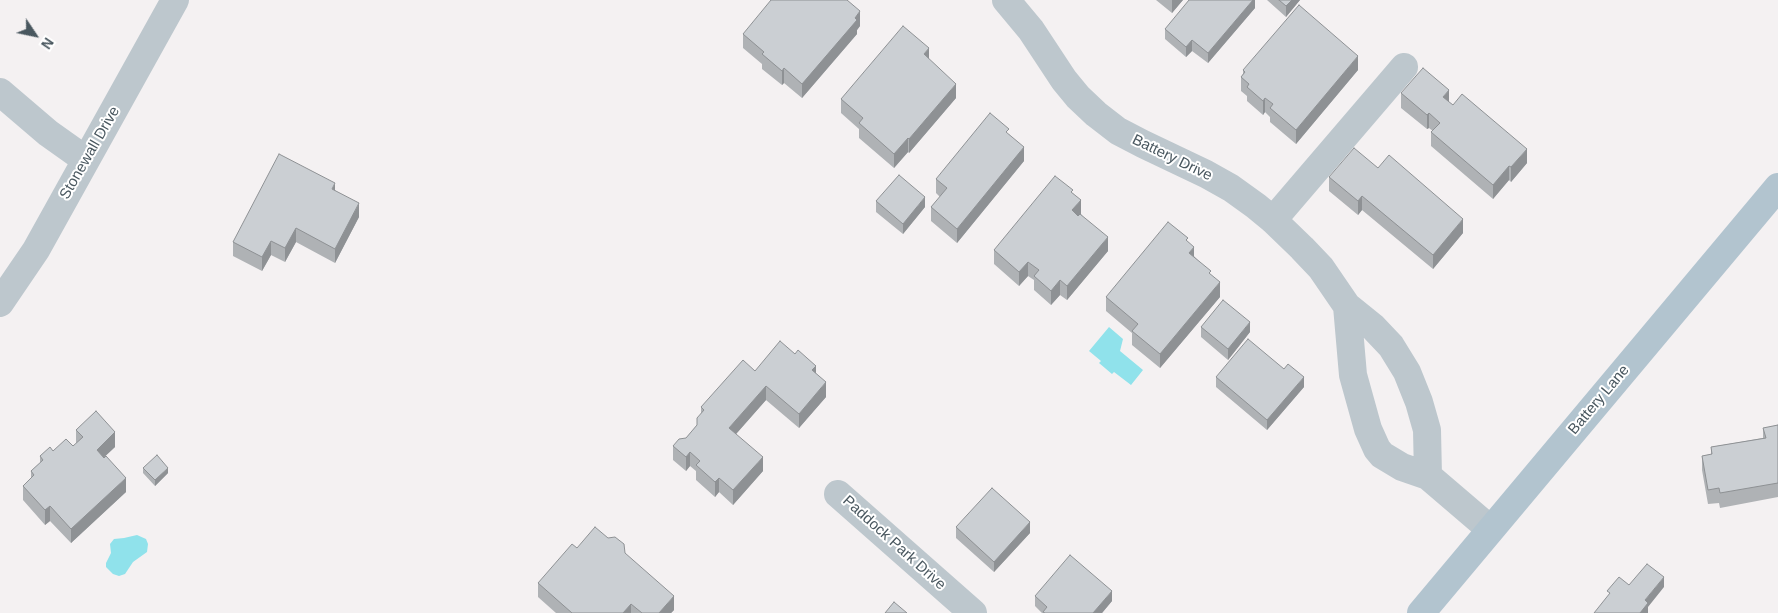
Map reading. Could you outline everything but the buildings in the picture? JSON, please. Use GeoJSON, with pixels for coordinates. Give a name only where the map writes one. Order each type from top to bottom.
{"type":"FeatureCollection","features":[{"type":"Feature","properties":{"kind":"main road","name":"Battery Lane"},"geometry":{"type":"LineString","coordinates":[[1421,613],[1490,528],[1778,187]]}},
{"type":"Feature","properties":{"kind":"street","name":"Stonewall Drive"},"geometry":{"type":"LineString","coordinates":[[0,303],[36,250],[176,0]]}},
{"type":"Feature","properties":{"kind":"street","name":"Battery Drive"},"geometry":{"type":"LineString","coordinates":[[1006,0],[1031,30],[1064,80],[1096,114],[1118,131],[1231,188],[1273,220],[1321,268],[1347,306],[1391,346],[1407,372],[1419,402],[1427,430],[1428,476]]}},
{"type":"Feature","properties":{"kind":"street"},"geometry":{"type":"LineString","coordinates":[[1273,220],[1404,67]]}},
{"type":"Feature","properties":{"kind":"street"},"geometry":{"type":"LineString","coordinates":[[0,92],[48,133],[86,160]]}},
{"type":"Feature","properties":{"kind":"street","name":"Battery Drive"},"geometry":{"type":"LineString","coordinates":[[1347,306],[1353,375],[1372,440],[1382,455],[1402,467],[1428,476],[1490,528]]}},
{"type":"Feature","properties":{"kind":"street","name":"Paddock Park Drive"},"geometry":{"type":"LineString","coordinates":[[838,494],[972,613]]}},
{"type":"Feature","properties":{"kind":"water"},"geometry":{"type":"Polygon","coordinates":[[[1109,327],[1123,339],[1120,351],[1143,370],[1131,385],[1114,372],[1112,374],[1089,351],[1109,327]]]}},
{"type":"Feature","properties":{"kind":"water"},"geometry":{"type":"Polygon","coordinates":[[[137,535],[146,539],[148,544],[147,552],[133,562],[125,574],[119,576],[113,574],[106,567],[111,553],[110,544],[114,539],[137,535]]]}}]}
